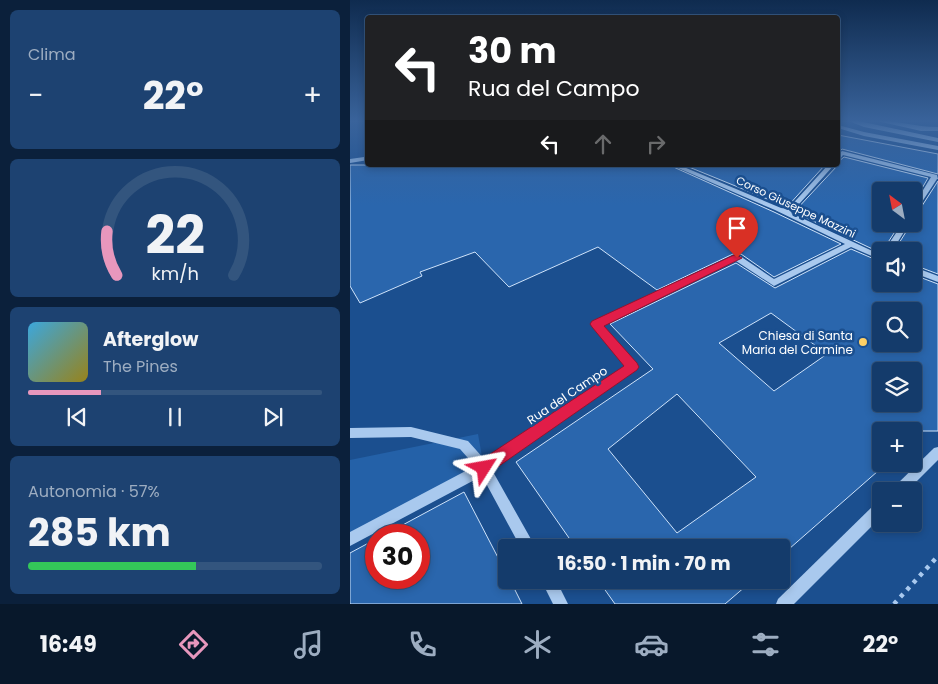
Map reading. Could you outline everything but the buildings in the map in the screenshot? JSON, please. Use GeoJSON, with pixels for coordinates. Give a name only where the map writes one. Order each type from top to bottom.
{"type":"FeatureCollection","features":[{"type":"Feature","properties":{"kind":"street"},"geometry":{"type":"LineString","coordinates":[[840,156],[936,176],[922,198]]}},
{"type":"Feature","properties":{"kind":"street"},"geometry":{"type":"LineString","coordinates":[[350,160],[365,158]]}},
{"type":"Feature","properties":{"kind":"street","name":"Corso Giuseppe Mazzini"},"geometry":{"type":"LineString","coordinates":[[679,167],[777,209],[872,254]]}},
{"type":"Feature","properties":{"kind":"street"},"geometry":{"type":"LineString","coordinates":[[777,209],[790,211],[829,167]]}},
{"type":"Feature","properties":{"kind":"street","name":"Rua del Campo"},"geometry":{"type":"LineString","coordinates":[[350,538],[484,468],[632,367],[596,324],[737,258],[774,283],[850,244]]}},
{"type":"Feature","properties":{"kind":"street"},"geometry":{"type":"LineString","coordinates":[[922,273],[938,278]]}},
{"type":"Feature","properties":{"kind":"street"},"geometry":{"type":"LineString","coordinates":[[350,434],[411,432],[464,445],[484,468],[524,539]]}},
{"type":"Feature","properties":{"kind":"street"},"geometry":{"type":"LineString","coordinates":[[907,482],[938,452]]}},
{"type":"Feature","properties":{"kind":"street"},"geometry":{"type":"LineString","coordinates":[[783,604],[872,517]]}},
{"type":"Feature","properties":{"kind":"street"},"geometry":{"type":"LineString","coordinates":[[553,589],[561,604]]}},
{"type":"Feature","properties":{"kind":"path"},"geometry":{"type":"LineString","coordinates":[[894,604],[938,556]]}},
{"type":"Feature","properties":{"kind":"shaded area"},"geometry":{"type":"Polygon","coordinates":[[[478,434],[484,468],[378,524],[365,524],[365,531],[350,539],[350,460],[478,434]]]}},
{"type":"Feature","properties":{"kind":"place","name":"Chiesa di Santa Maria del Carmine"},"geometry":{"type":"Point","coordinates":[863,342]}},
{"type":"Feature","properties":{"kind":"route"},"geometry":{"type":"LineString","coordinates":[[484,468],[632,367],[596,324],[737,258]]}}]}
